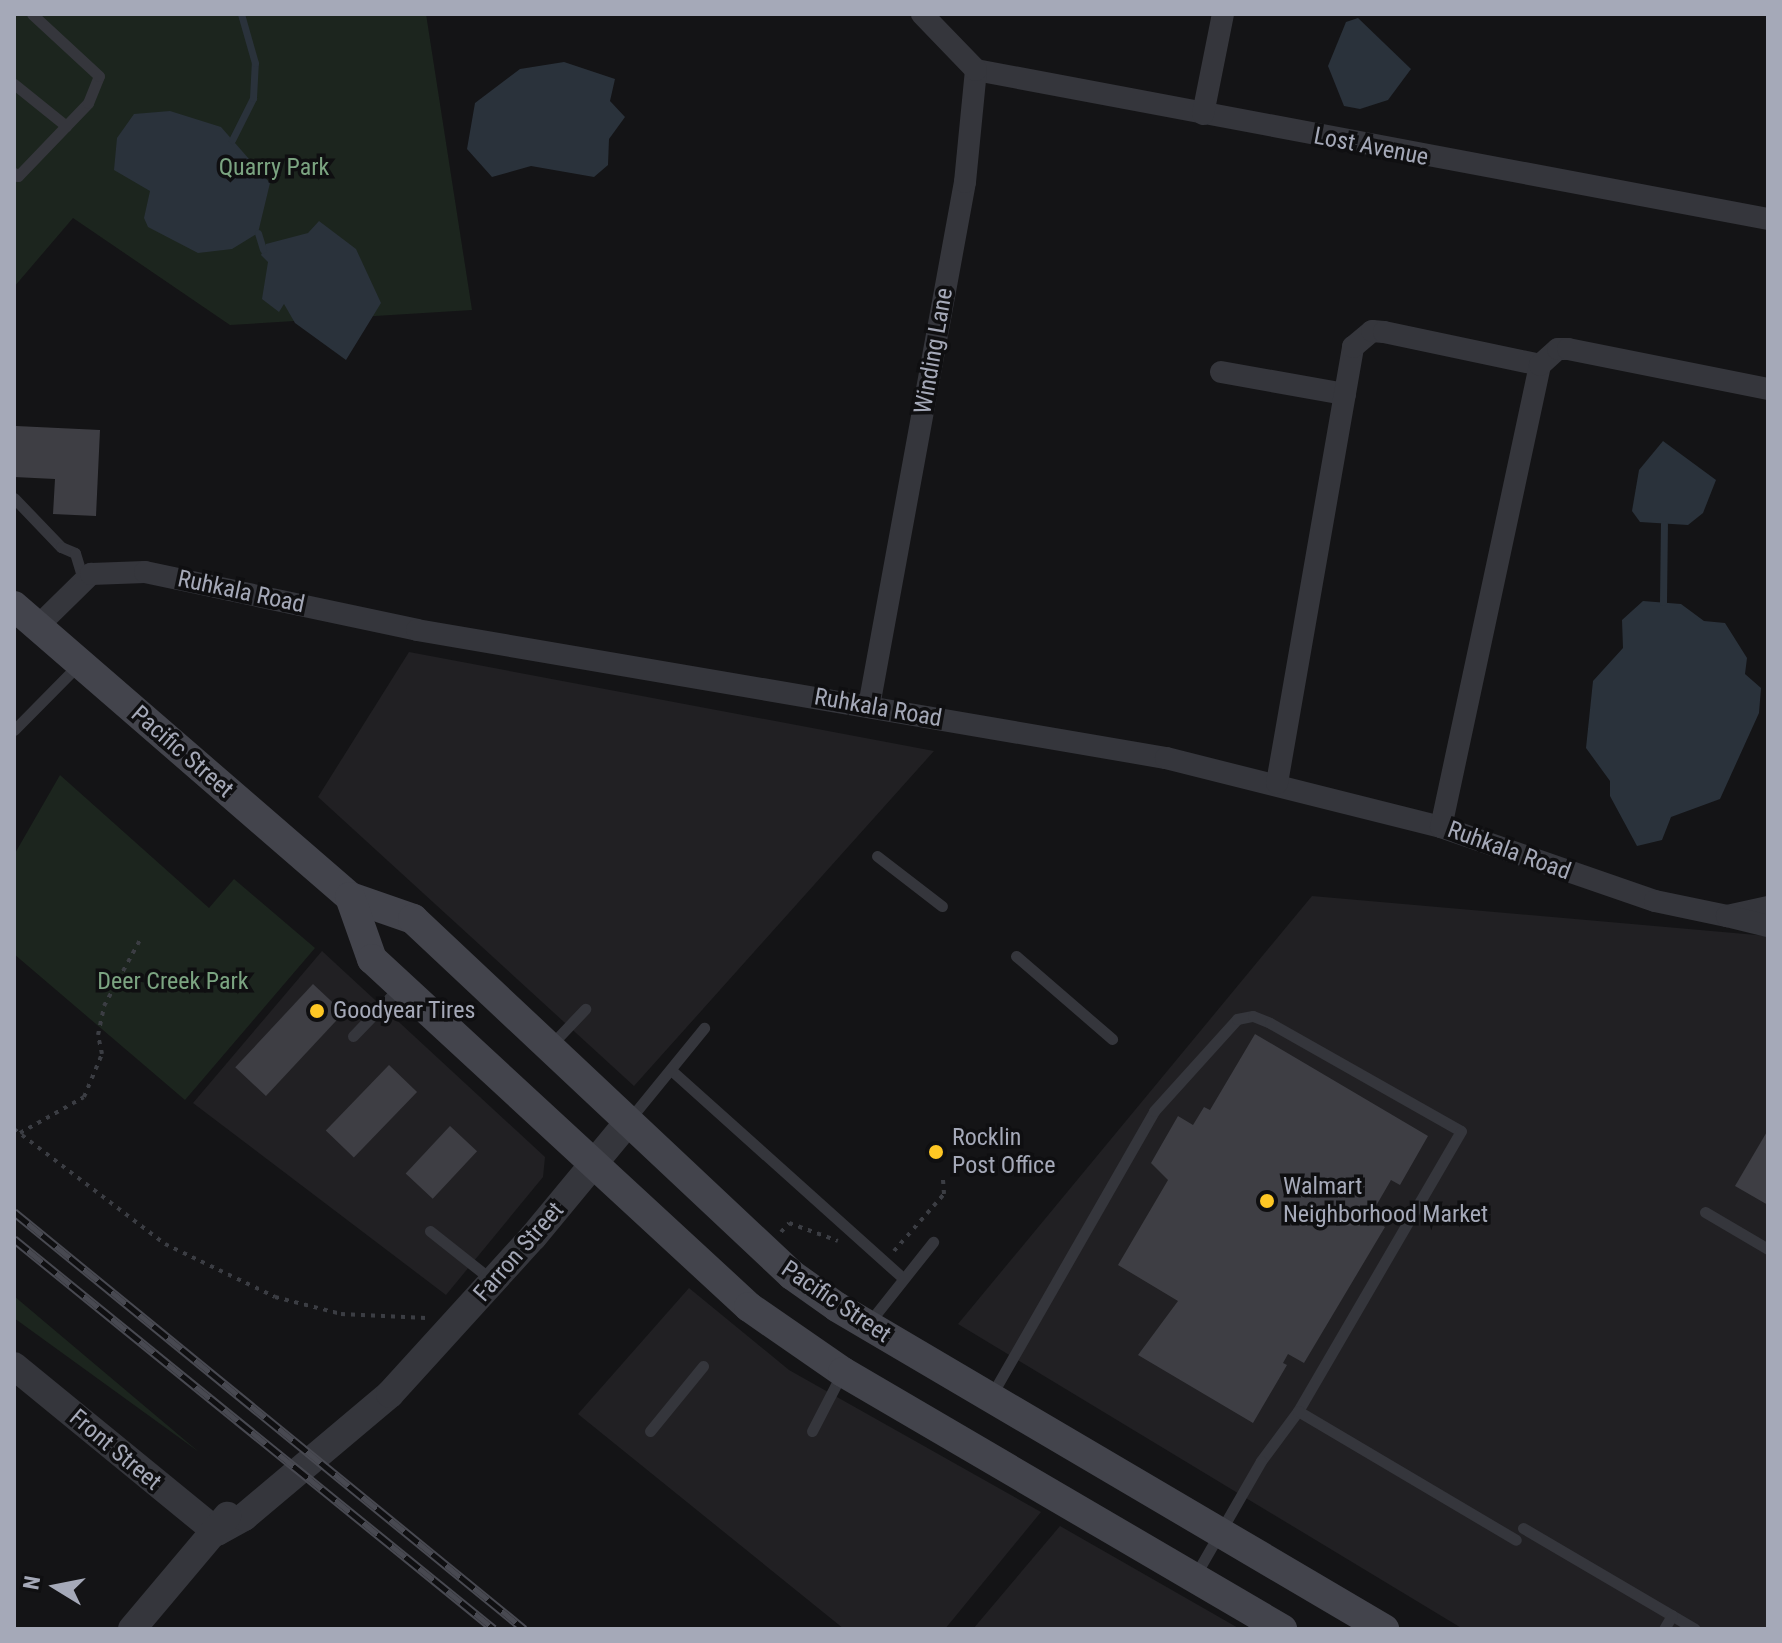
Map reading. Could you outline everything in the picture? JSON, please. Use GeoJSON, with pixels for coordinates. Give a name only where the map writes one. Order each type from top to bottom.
{"type":"FeatureCollection","features":[{"type":"Feature","properties":{"kind":"main road","name":"Pacific Street"},"geometry":{"type":"LineString","coordinates":[[14,606],[350,897],[413,919],[773,1259],[867,1324],[1384,1629]]}},
{"type":"Feature","properties":{"kind":"main road","name":"Pacific Street"},"geometry":{"type":"LineString","coordinates":[[350,897],[372,959],[749,1307],[843,1372],[1282,1629]]}},
{"type":"Feature","properties":{"kind":"street"},"geometry":{"type":"LineString","coordinates":[[922,14],[976,70]]}},
{"type":"Feature","properties":{"kind":"street"},"geometry":{"type":"LineString","coordinates":[[1203,114],[1223,14]]}},
{"type":"Feature","properties":{"kind":"street","name":"Lost Avenue"},"geometry":{"type":"LineString","coordinates":[[976,70],[1768,219]]}},
{"type":"Feature","properties":{"kind":"street","name":"Winding Lane"},"geometry":{"type":"LineString","coordinates":[[869,706],[965,182],[976,70]]}},
{"type":"Feature","properties":{"kind":"street"},"geometry":{"type":"LineString","coordinates":[[1277,783],[1353,347],[1372,331],[1540,365]]}},
{"type":"Feature","properties":{"kind":"street"},"geometry":{"type":"LineString","coordinates":[[1441,827],[1540,365],[1558,349],[1568,349],[1768,389]]}},
{"type":"Feature","properties":{"kind":"street"},"geometry":{"type":"LineString","coordinates":[[1221,372],[1345,394]]}},
{"type":"Feature","properties":{"kind":"street","name":"Ruhkala Road"},"geometry":{"type":"LineString","coordinates":[[83,579],[120,570],[145,572],[417,630],[869,706],[1277,783],[1441,827],[1655,901],[1768,926]]}},
{"type":"Feature","properties":{"kind":"street"},"geometry":{"type":"LineString","coordinates":[[37,627],[83,579]]}},
{"type":"Feature","properties":{"kind":"street","name":"Ruhkala Road"},"geometry":{"type":"LineString","coordinates":[[1727,916],[1768,907]]}},
{"type":"Feature","properties":{"kind":"street","name":"Farron Street"},"geometry":{"type":"LineString","coordinates":[[132,1629],[217,1532],[244,1517],[390,1394],[402,1375],[494,1282],[628,1122]]}},
{"type":"Feature","properties":{"kind":"street","name":"Front Street"},"geometry":{"type":"LineString","coordinates":[[14,1366],[217,1532]]}},
{"type":"Feature","properties":{"kind":"lane"},"geometry":{"type":"LineString","coordinates":[[14,173],[18,176],[88,103],[99,76],[32,14]]}},
{"type":"Feature","properties":{"kind":"lane"},"geometry":{"type":"LineString","coordinates":[[14,84],[66,126]]}},
{"type":"Feature","properties":{"kind":"lane"},"geometry":{"type":"LineString","coordinates":[[14,498],[61,547],[75,553],[83,579]]}},
{"type":"Feature","properties":{"kind":"lane"},"geometry":{"type":"LineString","coordinates":[[14,730],[79,663]]}},
{"type":"Feature","properties":{"kind":"lane"},"geometry":{"type":"LineString","coordinates":[[877,856],[942,906]]}},
{"type":"Feature","properties":{"kind":"lane"},"geometry":{"type":"LineString","coordinates":[[1016,956],[1112,1039]]}},
{"type":"Feature","properties":{"kind":"lane"},"geometry":{"type":"LineString","coordinates":[[353,1036],[401,986]]}},
{"type":"Feature","properties":{"kind":"lane"},"geometry":{"type":"LineString","coordinates":[[548,1048],[585,1009]]}},
{"type":"Feature","properties":{"kind":"lane"},"geometry":{"type":"LineString","coordinates":[[990,1398],[1154,1111],[1237,1019],[1253,1016],[1461,1131],[1298,1411],[1217,1533],[1193,1578]]}},
{"type":"Feature","properties":{"kind":"lane"},"geometry":{"type":"LineString","coordinates":[[628,1122],[704,1028]]}},
{"type":"Feature","properties":{"kind":"lane"},"geometry":{"type":"LineString","coordinates":[[671,1070],[902,1277]]}},
{"type":"Feature","properties":{"kind":"lane"},"geometry":{"type":"LineString","coordinates":[[1705,1212],[1768,1249]]}},
{"type":"Feature","properties":{"kind":"lane"},"geometry":{"type":"LineString","coordinates":[[430,1231],[494,1282]]}},
{"type":"Feature","properties":{"kind":"lane"},"geometry":{"type":"LineString","coordinates":[[867,1324],[933,1242]]}},
{"type":"Feature","properties":{"kind":"lane"},"geometry":{"type":"LineString","coordinates":[[650,1431],[703,1366]]}},
{"type":"Feature","properties":{"kind":"lane"},"geometry":{"type":"LineString","coordinates":[[812,1431],[843,1372]]}},
{"type":"Feature","properties":{"kind":"lane"},"geometry":{"type":"LineString","coordinates":[[1298,1411],[1516,1540]]}},
{"type":"Feature","properties":{"kind":"lane"},"geometry":{"type":"LineString","coordinates":[[1523,1528],[1693,1628]]}},
{"type":"Feature","properties":{"kind":"lane"},"geometry":{"type":"LineString","coordinates":[[1664,1629],[1672,1615]]}},
{"type":"Feature","properties":{"kind":"path"},"geometry":{"type":"LineString","coordinates":[[20,1133],[84,1097],[102,1054],[98,1035],[104,1006],[140,940]]}},
{"type":"Feature","properties":{"kind":"path"},"geometry":{"type":"LineString","coordinates":[[14,1129],[165,1244],[275,1297],[341,1314],[427,1318],[451,1328]]}},
{"type":"Feature","properties":{"kind":"shaded area"},"geometry":{"type":"Polygon","coordinates":[[[1358,18],[1411,69],[1388,100],[1360,109],[1344,106],[1328,66],[1346,22],[1358,18]]]}},
{"type":"Feature","properties":{"kind":"shaded area"},"geometry":{"type":"Polygon","coordinates":[[[564,62],[615,79],[610,101],[625,117],[609,139],[608,165],[594,177],[531,166],[492,177],[467,149],[475,103],[520,69],[564,62]]]}},
{"type":"Feature","properties":{"kind":"shaded area"},"geometry":{"type":"Polygon","coordinates":[[[170,111],[221,127],[270,183],[258,233],[232,249],[198,253],[148,227],[144,218],[150,191],[114,170],[117,138],[134,114],[170,111]]]}},
{"type":"Feature","properties":{"kind":"shaded area"},"geometry":{"type":"Polygon","coordinates":[[[319,221],[356,249],[381,303],[346,360],[295,323],[284,304],[279,312],[262,299],[268,262],[261,255],[266,244],[308,233],[319,221]]]}},
{"type":"Feature","properties":{"kind":"shaded area"},"geometry":{"type":"Polygon","coordinates":[[[1663,441],[1716,480],[1703,513],[1688,525],[1640,522],[1632,511],[1639,470],[1663,441]]]}},
{"type":"Feature","properties":{"kind":"shaded area"},"geometry":{"type":"Polygon","coordinates":[[[1643,601],[1681,604],[1704,621],[1725,623],[1747,658],[1745,674],[1761,688],[1759,713],[1720,799],[1671,817],[1662,840],[1637,846],[1610,796],[1610,781],[1586,748],[1593,681],[1623,648],[1622,620],[1643,601]]]}},
{"type":"Feature","properties":{"kind":"shaded area"},"geometry":{"type":"Polygon","coordinates":[[[409,652],[934,751],[634,1086],[318,797],[409,652]]]}},
{"type":"Feature","properties":{"kind":"shaded area"},"geometry":{"type":"Polygon","coordinates":[[[1312,896],[1768,936],[1768,1629],[1463,1629],[958,1324],[1312,896]]]}},
{"type":"Feature","properties":{"kind":"shaded area"},"geometry":{"type":"Polygon","coordinates":[[[322,951],[545,1157],[543,1177],[446,1295],[193,1103],[322,951]]]}},
{"type":"Feature","properties":{"kind":"shaded area"},"geometry":{"type":"Polygon","coordinates":[[[689,1288],[789,1370],[1041,1512],[945,1629],[844,1629],[578,1414],[689,1288]]]}},
{"type":"Feature","properties":{"kind":"shaded area"},"geometry":{"type":"Polygon","coordinates":[[[1060,1526],[1240,1629],[973,1629],[1060,1526]]]}},
{"type":"Feature","properties":{"kind":"green space","name":"Quarry Park"},"geometry":{"type":"Polygon","coordinates":[[[14,14],[426,14],[472,310],[230,325],[73,218],[14,287],[14,14]]]}},
{"type":"Feature","properties":{"kind":"green space","name":"Deer Creek Park"},"geometry":{"type":"Polygon","coordinates":[[[60,775],[209,908],[234,879],[315,948],[185,1100],[14,954],[14,855],[60,775]]]}},
{"type":"Feature","properties":{"kind":"green space"},"geometry":{"type":"Polygon","coordinates":[[[14,1296],[199,1452],[14,1318],[14,1296]]]}},
{"type":"Feature","properties":{"kind":"building"},"geometry":{"type":"Polygon","coordinates":[[[16,426],[100,430],[96,516],[53,514],[55,479],[14,477],[16,426]]]}},
{"type":"Feature","properties":{"kind":"building"},"geometry":{"type":"Polygon","coordinates":[[[313,984],[344,1013],[266,1096],[235,1067],[313,984]]]}},
{"type":"Feature","properties":{"kind":"building","name":"Walmart Neighborhood Market"},"geometry":{"type":"Polygon","coordinates":[[[1255,1034],[1428,1136],[1400,1185],[1391,1180],[1369,1218],[1385,1227],[1304,1363],[1288,1354],[1283,1363],[1287,1365],[1253,1423],[1138,1355],[1178,1301],[1118,1265],[1168,1180],[1151,1163],[1178,1116],[1193,1125],[1204,1107],[1210,1110],[1255,1034]]]}},
{"type":"Feature","properties":{"kind":"building"},"geometry":{"type":"Polygon","coordinates":[[[389,1065],[417,1092],[354,1158],[326,1130],[389,1065]]]}},
{"type":"Feature","properties":{"kind":"building"},"geometry":{"type":"Polygon","coordinates":[[[450,1126],[477,1151],[433,1199],[406,1174],[450,1126]]]}},
{"type":"Feature","properties":{"kind":"building"},"geometry":{"type":"Polygon","coordinates":[[[1768,1130],[1768,1205],[1735,1186],[1768,1130]]]}},
{"type":"Feature","properties":{"kind":"waterway"},"geometry":{"type":"LineString","coordinates":[[232,140],[253,98],[255,63],[241,14]]}},
{"type":"Feature","properties":{"kind":"waterway"},"geometry":{"type":"LineString","coordinates":[[258,233],[263,249]]}},
{"type":"Feature","properties":{"kind":"waterway"},"geometry":{"type":"LineString","coordinates":[[1663,602],[1664,524]]}},
{"type":"Feature","properties":{"kind":"railway"},"geometry":{"type":"LineString","coordinates":[[14,1212],[524,1629]]}},
{"type":"Feature","properties":{"kind":"railway"},"geometry":{"type":"LineString","coordinates":[[14,1239],[494,1629]]}},
{"type":"Feature","properties":{"kind":"place","name":"Goodyear Tires"},"geometry":{"type":"Point","coordinates":[317,1011]}},
{"type":"Feature","properties":{"kind":"place","name":"Rocklin Post Office"},"geometry":{"type":"Point","coordinates":[936,1152]}},
{"type":"Feature","properties":{"kind":"place","name":"Walmart Neighborhood Market"},"geometry":{"type":"Point","coordinates":[1267,1201]}}]}
